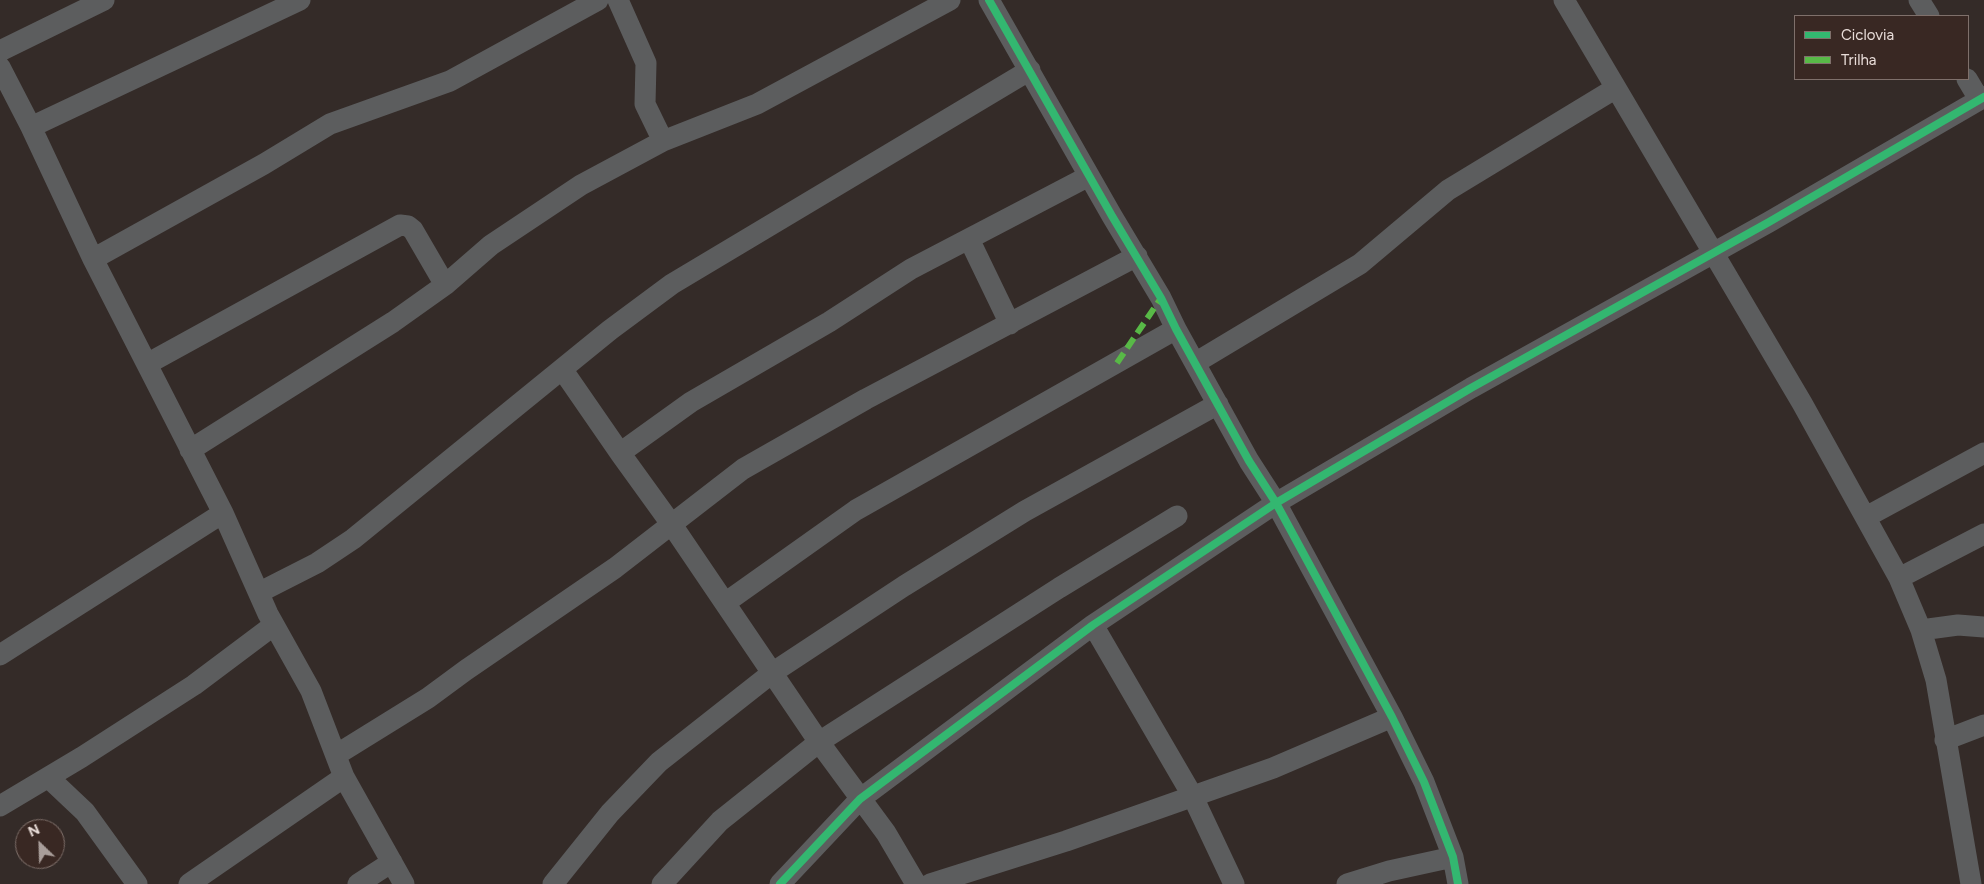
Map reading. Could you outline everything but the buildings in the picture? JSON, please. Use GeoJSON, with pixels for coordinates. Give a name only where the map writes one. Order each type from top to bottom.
{"type":"FeatureCollection","features":[{"type":"Feature","properties":{"kind":"street"},"geometry":{"type":"LineString","coordinates":[[0,52],[104,0]]}},
{"type":"Feature","properties":{"kind":"street"},"geometry":{"type":"LineString","coordinates":[[31,127],[300,0]]}},
{"type":"Feature","properties":{"kind":"street"},"geometry":{"type":"LineString","coordinates":[[93,259],[264,164],[330,124],[450,81],[598,0]]}},
{"type":"Feature","properties":{"kind":"street"},"geometry":{"type":"LineString","coordinates":[[618,0],[646,63],[645,104],[663,142]]}},
{"type":"Feature","properties":{"kind":"street"},"geometry":{"type":"LineString","coordinates":[[190,450],[393,322],[445,285],[491,245],[581,185],[663,142],[758,104],[950,0]]}},
{"type":"Feature","properties":{"kind":"street"},"geometry":{"type":"LineString","coordinates":[[989,0],[1137,256],[1218,404],[1276,503],[1392,717],[1424,782],[1453,857],[1458,884]]}},
{"type":"Feature","properties":{"kind":"street"},"geometry":{"type":"LineString","coordinates":[[1564,0],[1802,403],[1899,578],[1921,630],[1936,680],[1971,884]]}},
{"type":"Feature","properties":{"kind":"street"},"geometry":{"type":"LineString","coordinates":[[1919,0],[1928,15]]}},
{"type":"Feature","properties":{"kind":"street"},"geometry":{"type":"LineString","coordinates":[[0,67],[31,127],[93,259],[223,513],[274,625],[311,691],[344,776],[404,884]]}},
{"type":"Feature","properties":{"kind":"street"},"geometry":{"type":"LineString","coordinates":[[260,592],[317,563],[347,543],[562,369],[672,284],[1030,70]]}},
{"type":"Feature","properties":{"kind":"street"},"geometry":{"type":"LineString","coordinates":[[780,884],[860,799],[1093,625],[1276,503],[1471,388],[1828,188],[1982,98],[1968,80]]}},
{"type":"Feature","properties":{"kind":"street"},"geometry":{"type":"LineString","coordinates":[[1195,363],[1360,264],[1448,190],[1616,88]]}},
{"type":"Feature","properties":{"kind":"street"},"geometry":{"type":"LineString","coordinates":[[620,453],[638,438],[691,402],[829,322],[911,269],[1090,176]]}},
{"type":"Feature","properties":{"kind":"street"},"geometry":{"type":"LineString","coordinates":[[147,364],[400,225],[408,226],[413,230],[445,285]]}},
{"type":"Feature","properties":{"kind":"street"},"geometry":{"type":"LineString","coordinates":[[968,239],[1010,324]]}},
{"type":"Feature","properties":{"kind":"street"},"geometry":{"type":"LineString","coordinates":[[336,755],[428,698],[615,568],[717,488],[782,445],[1137,256]]}},
{"type":"Feature","properties":{"kind":"street"},"geometry":{"type":"LineString","coordinates":[[725,603],[856,510],[1176,329]]}},
{"type":"Feature","properties":{"kind":"street"},"geometry":{"type":"LineString","coordinates":[[562,369],[672,525],[819,742],[896,847],[916,884]]}},
{"type":"Feature","properties":{"kind":"street"},"geometry":{"type":"LineString","coordinates":[[553,884],[610,813],[659,762],[772,674],[904,586],[1025,511],[1218,404]]}},
{"type":"Feature","properties":{"kind":"street"},"geometry":{"type":"LineString","coordinates":[[1866,518],[1984,453]]}},
{"type":"Feature","properties":{"kind":"street"},"geometry":{"type":"LineString","coordinates":[[0,655],[223,513]]}},
{"type":"Feature","properties":{"kind":"street"},"geometry":{"type":"LineString","coordinates":[[662,884],[720,822],[819,742],[1059,588],[1178,516]]}},
{"type":"Feature","properties":{"kind":"street"},"geometry":{"type":"LineString","coordinates":[[1899,578],[1984,534]]}},
{"type":"Feature","properties":{"kind":"street"},"geometry":{"type":"LineString","coordinates":[[0,806],[49,778],[194,684],[274,625]]}},
{"type":"Feature","properties":{"kind":"street"},"geometry":{"type":"LineString","coordinates":[[1093,625],[1114,658],[1192,795],[1234,884]]}},
{"type":"Feature","properties":{"kind":"street"},"geometry":{"type":"LineString","coordinates":[[1921,630],[1958,625],[1984,627]]}},
{"type":"Feature","properties":{"kind":"street"},"geometry":{"type":"LineString","coordinates":[[930,884],[1066,841],[1273,768],[1392,717]]}},
{"type":"Feature","properties":{"kind":"street"},"geometry":{"type":"LineString","coordinates":[[1945,740],[1984,725]]}},
{"type":"Feature","properties":{"kind":"street"},"geometry":{"type":"LineString","coordinates":[[189,884],[344,776]]}},
{"type":"Feature","properties":{"kind":"street"},"geometry":{"type":"LineString","coordinates":[[49,778],[85,812],[137,884]]}},
{"type":"Feature","properties":{"kind":"street"},"geometry":{"type":"LineString","coordinates":[[1347,884],[1389,871],[1453,857]]}},
{"type":"Feature","properties":{"kind":"street"},"geometry":{"type":"LineString","coordinates":[[358,884],[392,862]]}},
{"type":"Feature","properties":{"kind":"marked path"},"geometry":{"type":"LineString","coordinates":[[1117,363],[1161,298]]}},
{"type":"Feature","properties":{"kind":"cycle path"},"geometry":{"type":"LineString","coordinates":[[989,0],[1161,298],[1176,329],[1249,461],[1276,503],[1392,717],[1424,782],[1453,857],[1458,884]]}},
{"type":"Feature","properties":{"kind":"cycle path"},"geometry":{"type":"LineString","coordinates":[[780,884],[860,799],[1093,625],[1276,503],[1471,388],[1769,222],[1984,97]]}}]}
